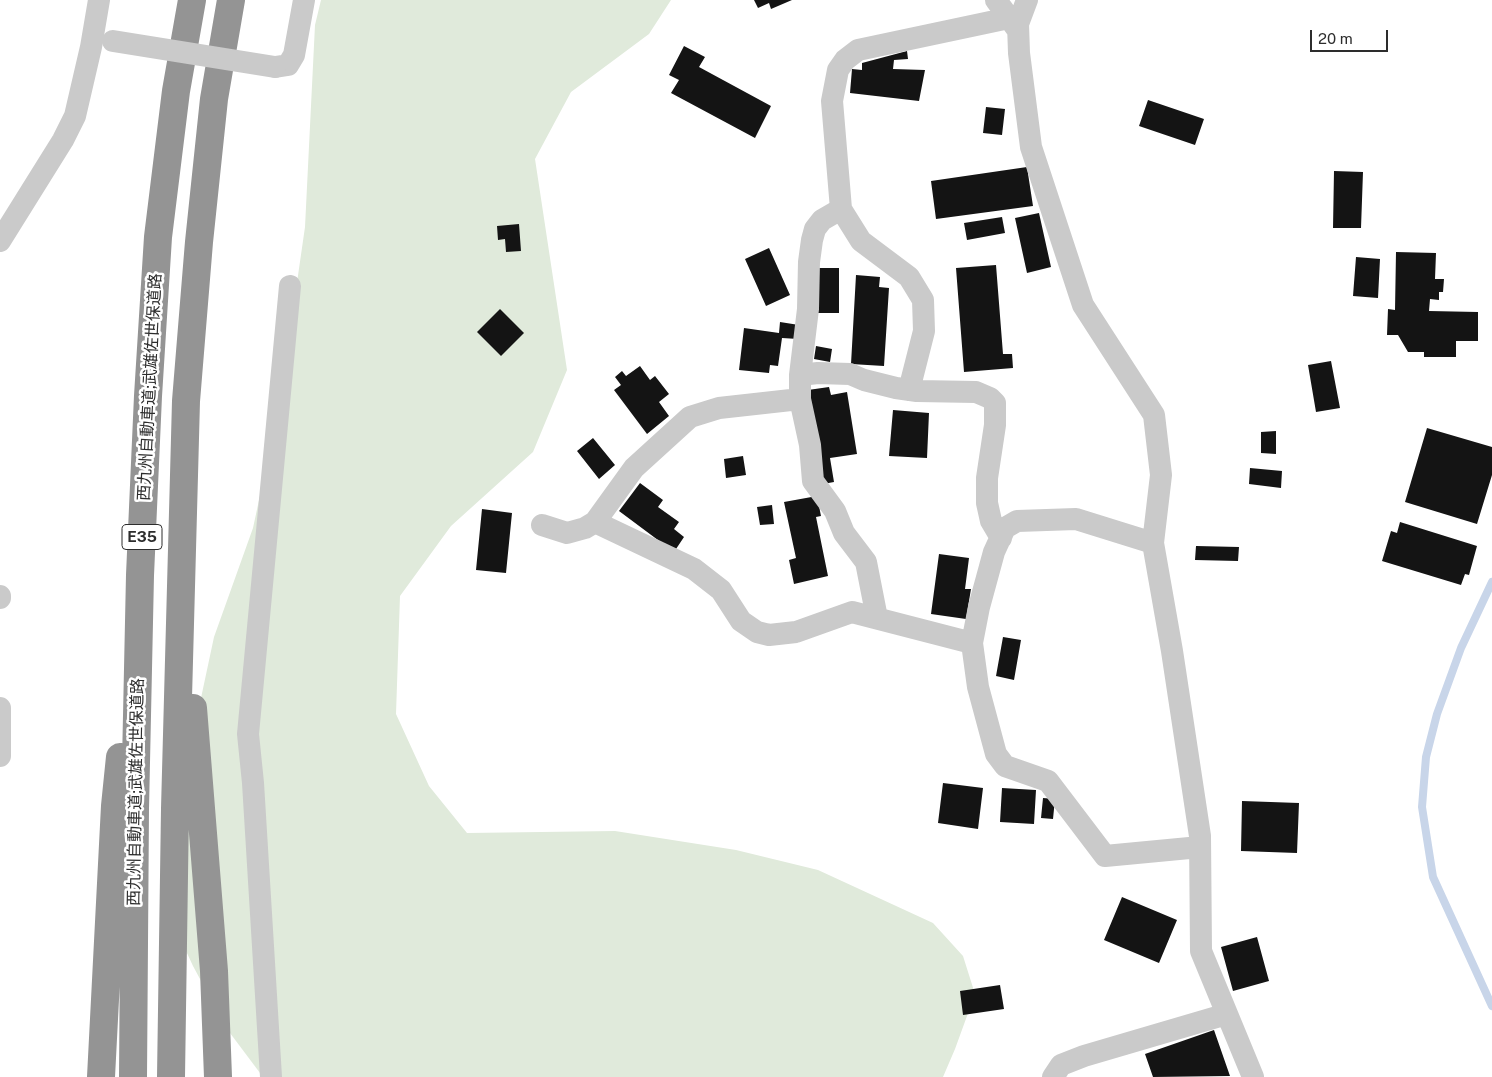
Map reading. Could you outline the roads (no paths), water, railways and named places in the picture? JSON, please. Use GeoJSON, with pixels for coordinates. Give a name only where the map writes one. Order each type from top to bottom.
{"type":"FeatureCollection","features":[{"type":"Feature","properties":{"kind":"highway","name":"西九州自動車道;武雄佐世保道路"},"geometry":{"type":"LineString","coordinates":[[133,1077],[135,799],[140,575],[148,396],[158,237],[176,91],[192,0]]}},
{"type":"Feature","properties":{"kind":"highway","name":"E35"},"geometry":{"type":"LineString","coordinates":[[171,1077],[174,818],[186,401],[198,252],[214,99],[231,0]]}},
{"type":"Feature","properties":{"kind":"highway"},"geometry":{"type":"LineString","coordinates":[[182,574],[214,971],[218,1077]]}},
{"type":"Feature","properties":{"kind":"highway"},"geometry":{"type":"LineString","coordinates":[[101,1077],[115,806],[140,575]]}},
{"type":"Feature","properties":{"kind":"street"},"geometry":{"type":"LineString","coordinates":[[0,241],[64,140],[71,124],[103,40],[99,0]]}},
{"type":"Feature","properties":{"kind":"street"},"geometry":{"type":"LineString","coordinates":[[103,40],[275,67],[288,65],[294,55],[304,0]]}},
{"type":"Feature","properties":{"kind":"street"},"geometry":{"type":"LineString","coordinates":[[996,0],[1014,25],[1031,147],[1083,305],[1154,415],[1161,475],[1153,543],[1172,651],[1200,847],[1201,951],[1253,1077]]}},
{"type":"Feature","properties":{"kind":"street"},"geometry":{"type":"LineString","coordinates":[[909,390],[924,331],[923,300],[909,277],[861,241],[841,209],[832,101],[838,70],[845,60],[858,50],[875,45],[1018,24],[1027,0]]}},
{"type":"Feature","properties":{"kind":"street"},"geometry":{"type":"LineString","coordinates":[[841,209],[822,220],[815,229],[812,240],[809,262],[807,319],[800,375],[800,399],[810,445],[813,481],[835,511],[844,533],[866,562],[878,618]]}},
{"type":"Feature","properties":{"kind":"street"},"geometry":{"type":"LineString","coordinates":[[271,1077],[253,783],[248,734],[290,286]]}},
{"type":"Feature","properties":{"kind":"street"},"geometry":{"type":"LineString","coordinates":[[800,375],[818,373],[850,374],[864,380],[909,390],[976,392],[990,398],[995,404],[995,425],[987,478],[987,503],[991,521],[1001,538]]}},
{"type":"Feature","properties":{"kind":"street"},"geometry":{"type":"LineString","coordinates":[[542,524],[567,533],[585,528],[595,522],[634,468],[690,417],[719,408],[800,399]]}},
{"type":"Feature","properties":{"kind":"street"},"geometry":{"type":"LineString","coordinates":[[1153,543],[1076,519],[1017,521],[1006,528],[979,607],[972,643],[978,687],[996,754],[1005,766],[1048,781],[1105,856],[1200,847]]}},
{"type":"Feature","properties":{"kind":"street"},"geometry":{"type":"LineString","coordinates":[[595,522],[694,569],[721,590],[741,621],[757,632],[769,635],[796,632],[852,612],[972,643]]}},
{"type":"Feature","properties":{"kind":"street"},"geometry":{"type":"LineString","coordinates":[[0,708],[0,756]]}},
{"type":"Feature","properties":{"kind":"street"},"geometry":{"type":"LineString","coordinates":[[1052,1077],[1061,1066],[1084,1056],[1227,1014]]}},
{"type":"Feature","properties":{"kind":"waterway"},"geometry":{"type":"LineString","coordinates":[[1492,582],[1461,648],[1437,714],[1426,757],[1422,807],[1433,877],[1492,1006]]}}]}
